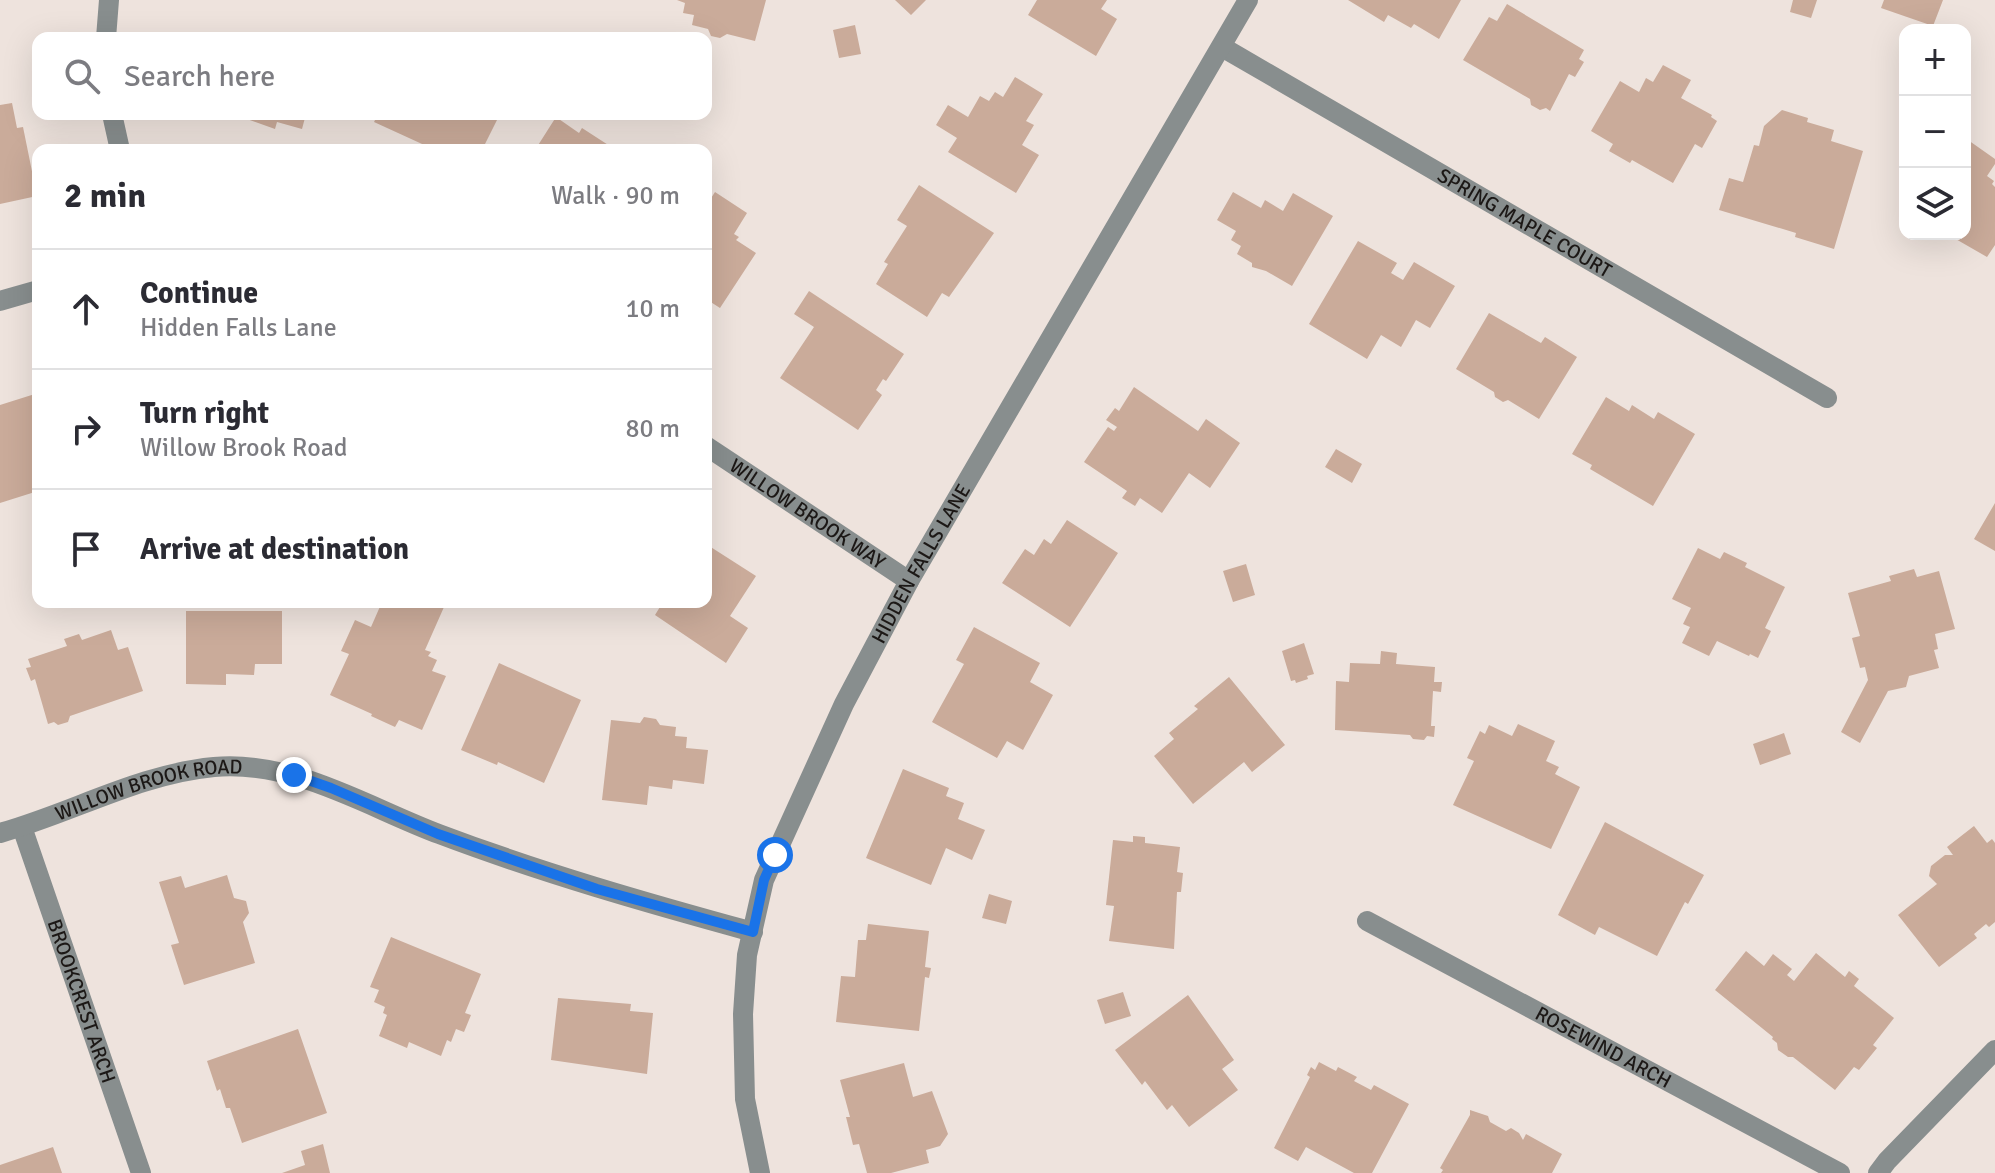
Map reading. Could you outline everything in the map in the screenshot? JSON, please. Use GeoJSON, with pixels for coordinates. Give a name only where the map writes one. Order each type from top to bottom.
{"type":"FeatureCollection","features":[{"type":"Feature","properties":{"kind":"street"},"geometry":{"type":"LineString","coordinates":[[106,32],[109,0]]}},
{"type":"Feature","properties":{"kind":"street","name":"HIDDEN FALLS LANE"},"geometry":{"type":"LineString","coordinates":[[760,1173],[745,1099],[743,1014],[747,955],[764,880],[844,704],[909,581],[1248,0]]}},
{"type":"Feature","properties":{"kind":"street","name":"SPRING MAPLE COURT"},"geometry":{"type":"LineString","coordinates":[[1222,47],[1827,398]]}},
{"type":"Feature","properties":{"kind":"street"},"geometry":{"type":"LineString","coordinates":[[113,120],[119,144]]}},
{"type":"Feature","properties":{"kind":"street"},"geometry":{"type":"LineString","coordinates":[[0,301],[32,292]]}},
{"type":"Feature","properties":{"kind":"street","name":"WILLOW BROOK WAY"},"geometry":{"type":"LineString","coordinates":[[712,450],[909,581]]}},
{"type":"Feature","properties":{"kind":"street","name":"WILLOW BROOK ROAD"},"geometry":{"type":"LineString","coordinates":[[0,833],[179,772],[217,767],[257,768],[294,775],[331,788],[438,834],[597,889],[753,932]]}},
{"type":"Feature","properties":{"kind":"street","name":"BROOKCREST ARCH"},"geometry":{"type":"LineString","coordinates":[[22,827],[141,1173]]}},
{"type":"Feature","properties":{"kind":"street","name":"ROSEWIND ARCH"},"geometry":{"type":"LineString","coordinates":[[1367,921],[1840,1173]]}},
{"type":"Feature","properties":{"kind":"street"},"geometry":{"type":"LineString","coordinates":[[1878,1173],[1995,1050]]}},
{"type":"Feature","properties":{"kind":"building"},"geometry":{"type":"Polygon","coordinates":[[[677,0],[766,0],[755,41],[727,34],[720,38],[712,36],[708,29],[692,25],[694,15],[683,13],[685,3],[677,0]]]}},
{"type":"Feature","properties":{"kind":"building"},"geometry":{"type":"Polygon","coordinates":[[[895,0],[926,0],[911,15],[895,0]]]}},
{"type":"Feature","properties":{"kind":"building"},"geometry":{"type":"Polygon","coordinates":[[[1037,0],[1107,0],[1101,9],[1117,19],[1096,56],[1028,15],[1037,0]]]}},
{"type":"Feature","properties":{"kind":"building"},"geometry":{"type":"Polygon","coordinates":[[[1348,0],[1461,0],[1439,39],[1414,24],[1411,28],[1388,15],[1384,22],[1348,0]]]}},
{"type":"Feature","properties":{"kind":"building"},"geometry":{"type":"Polygon","coordinates":[[[1793,0],[1817,0],[1811,18],[1790,12],[1793,0]]]}},
{"type":"Feature","properties":{"kind":"building"},"geometry":{"type":"Polygon","coordinates":[[[1884,0],[1943,0],[1934,24],[1881,8],[1884,0]]]}},
{"type":"Feature","properties":{"kind":"building"},"geometry":{"type":"Polygon","coordinates":[[[1507,4],[1584,50],[1579,59],[1584,62],[1575,77],[1569,74],[1550,111],[1531,105],[1530,99],[1463,60],[1489,17],[1497,21],[1507,4]]]}},
{"type":"Feature","properties":{"kind":"building"},"geometry":{"type":"Polygon","coordinates":[[[855,25],[861,54],[839,58],[833,30],[855,25]]]}},
{"type":"Feature","properties":{"kind":"building"},"geometry":{"type":"Polygon","coordinates":[[[1663,65],[1691,80],[1681,98],[1717,121],[1702,148],[1695,144],[1673,183],[1609,151],[1613,144],[1591,131],[1620,81],[1639,92],[1646,78],[1653,82],[1663,65]]]}},
{"type":"Feature","properties":{"kind":"building"},"geometry":{"type":"Polygon","coordinates":[[[1015,77],[1043,94],[1026,121],[1034,125],[1022,145],[1039,155],[1016,193],[948,152],[957,138],[936,125],[948,105],[968,117],[980,96],[989,101],[995,92],[1003,97],[1015,77]]]}},
{"type":"Feature","properties":{"kind":"building"},"geometry":{"type":"Polygon","coordinates":[[[12,103],[17,128],[23,127],[32,171],[32,197],[0,204],[0,105],[12,103]]]}},
{"type":"Feature","properties":{"kind":"building"},"geometry":{"type":"Polygon","coordinates":[[[1782,110],[1834,130],[1831,141],[1863,151],[1834,249],[1795,237],[1796,233],[1719,210],[1729,178],[1743,182],[1754,145],[1759,146],[1764,126],[1782,110]]]}},
{"type":"Feature","properties":{"kind":"building"},"geometry":{"type":"Polygon","coordinates":[[[250,120],[304,120],[302,129],[277,122],[275,129],[250,120]]]}},
{"type":"Feature","properties":{"kind":"building"},"geometry":{"type":"Polygon","coordinates":[[[497,120],[485,144],[422,144],[374,122],[497,120]]]}},
{"type":"Feature","properties":{"kind":"building"},"geometry":{"type":"Polygon","coordinates":[[[554,120],[560,120],[579,133],[582,128],[607,144],[539,144],[554,120]]]}},
{"type":"Feature","properties":{"kind":"building"},"geometry":{"type":"Polygon","coordinates":[[[1971,142],[1995,159],[1987,176],[1994,181],[1992,184],[1995,187],[1995,245],[1987,257],[1957,240],[1971,240],[1971,142]]]}},
{"type":"Feature","properties":{"kind":"building"},"geometry":{"type":"Polygon","coordinates":[[[919,185],[994,233],[949,297],[942,293],[927,317],[876,284],[888,264],[884,262],[907,226],[897,220],[919,185]]]}},
{"type":"Feature","properties":{"kind":"building"},"geometry":{"type":"Polygon","coordinates":[[[715,192],[747,213],[734,234],[739,237],[736,240],[756,253],[720,308],[712,303],[712,197],[715,192]]]}},
{"type":"Feature","properties":{"kind":"building"},"geometry":{"type":"Polygon","coordinates":[[[1233,192],[1261,208],[1265,200],[1283,211],[1293,193],[1333,216],[1292,286],[1252,267],[1252,263],[1237,254],[1241,246],[1231,240],[1236,231],[1217,220],[1233,192]]]}},
{"type":"Feature","properties":{"kind":"building"},"geometry":{"type":"Polygon","coordinates":[[[1358,241],[1397,263],[1391,273],[1403,280],[1414,262],[1455,286],[1430,328],[1416,320],[1401,347],[1381,335],[1367,359],[1309,324],[1358,241]]]}},
{"type":"Feature","properties":{"kind":"building"},"geometry":{"type":"Polygon","coordinates":[[[809,291],[904,354],[876,390],[882,395],[858,430],[780,378],[814,327],[794,314],[809,291]]]}},
{"type":"Feature","properties":{"kind":"building"},"geometry":{"type":"Polygon","coordinates":[[[1489,313],[1541,343],[1545,337],[1577,357],[1539,419],[1508,400],[1503,402],[1495,397],[1494,392],[1456,369],[1489,313]]]}},
{"type":"Feature","properties":{"kind":"building"},"geometry":{"type":"Polygon","coordinates":[[[1134,387],[1198,431],[1206,419],[1240,443],[1210,488],[1189,473],[1162,513],[1140,498],[1135,506],[1122,498],[1127,491],[1084,462],[1108,427],[1114,431],[1117,427],[1106,420],[1115,408],[1119,411],[1134,387]]]}},
{"type":"Feature","properties":{"kind":"building"},"geometry":{"type":"Polygon","coordinates":[[[32,395],[32,493],[0,503],[0,405],[32,395]]]}},
{"type":"Feature","properties":{"kind":"building"},"geometry":{"type":"Polygon","coordinates":[[[1606,397],[1629,411],[1632,405],[1654,419],[1658,412],[1695,434],[1653,506],[1590,469],[1592,465],[1572,454],[1606,397]]]}},
{"type":"Feature","properties":{"kind":"building"},"geometry":{"type":"Polygon","coordinates":[[[1336,449],[1362,464],[1352,483],[1325,467],[1336,449]]]}},
{"type":"Feature","properties":{"kind":"building"},"geometry":{"type":"Polygon","coordinates":[[[1995,503],[1995,551],[1974,539],[1995,503]]]}},
{"type":"Feature","properties":{"kind":"building"},"geometry":{"type":"Polygon","coordinates":[[[1067,520],[1118,553],[1070,627],[1002,583],[1025,549],[1034,555],[1044,539],[1051,544],[1067,520]]]}},
{"type":"Feature","properties":{"kind":"building"},"geometry":{"type":"Polygon","coordinates":[[[712,548],[756,576],[730,616],[748,628],[726,663],[655,615],[659,608],[712,608],[712,548]]]}},
{"type":"Feature","properties":{"kind":"building"},"geometry":{"type":"Polygon","coordinates":[[[1698,548],[1720,559],[1724,552],[1747,563],[1745,567],[1785,587],[1765,628],[1771,631],[1758,658],[1717,641],[1709,656],[1682,643],[1690,627],[1683,624],[1691,608],[1672,599],[1698,548]]]}},
{"type":"Feature","properties":{"kind":"building"},"geometry":{"type":"Polygon","coordinates":[[[1246,564],[1255,595],[1233,602],[1223,571],[1246,564]]]}},
{"type":"Feature","properties":{"kind":"building"},"geometry":{"type":"Polygon","coordinates":[[[1914,569],[1917,577],[1939,571],[1955,629],[1935,634],[1938,649],[1934,650],[1939,668],[1909,676],[1906,687],[1888,691],[1860,743],[1841,732],[1868,680],[1865,667],[1860,668],[1852,638],[1860,636],[1848,593],[1891,581],[1889,576],[1914,569]]]}},
{"type":"Feature","properties":{"kind":"building"},"geometry":{"type":"Polygon","coordinates":[[[379,608],[444,608],[425,650],[431,652],[428,656],[437,660],[432,671],[446,676],[422,730],[399,720],[395,727],[330,695],[349,654],[341,651],[355,620],[371,627],[379,608]]]}},
{"type":"Feature","properties":{"kind":"building"},"geometry":{"type":"Polygon","coordinates":[[[186,611],[282,611],[282,664],[255,664],[254,675],[226,674],[226,685],[186,684],[186,611]]]}},
{"type":"Feature","properties":{"kind":"building"},"geometry":{"type":"Polygon","coordinates":[[[974,627],[1040,663],[1030,682],[1053,695],[1023,750],[1007,741],[997,758],[932,722],[964,664],[956,660],[974,627]]]}},
{"type":"Feature","properties":{"kind":"building"},"geometry":{"type":"Polygon","coordinates":[[[111,630],[118,650],[128,647],[143,691],[70,716],[68,722],[48,724],[35,679],[31,681],[26,668],[31,667],[28,659],[67,646],[64,639],[79,634],[82,640],[111,630]]]}},
{"type":"Feature","properties":{"kind":"building"},"geometry":{"type":"Polygon","coordinates":[[[1304,643],[1314,674],[1296,683],[1295,680],[1291,681],[1282,651],[1304,643]]]}},
{"type":"Feature","properties":{"kind":"building"},"geometry":{"type":"Polygon","coordinates":[[[1381,651],[1397,653],[1396,664],[1435,667],[1434,682],[1442,682],[1441,692],[1433,691],[1431,726],[1435,726],[1434,737],[1427,736],[1424,740],[1413,739],[1410,735],[1335,730],[1336,681],[1349,682],[1350,663],[1380,664],[1381,651]]]}},
{"type":"Feature","properties":{"kind":"building"},"geometry":{"type":"Polygon","coordinates":[[[499,663],[581,700],[544,783],[498,762],[497,765],[461,750],[499,663]]]}},
{"type":"Feature","properties":{"kind":"building"},"geometry":{"type":"Polygon","coordinates":[[[1229,677],[1285,745],[1252,772],[1244,762],[1193,804],[1154,756],[1174,739],[1169,733],[1198,709],[1194,706],[1229,677]]]}},
{"type":"Feature","properties":{"kind":"building"},"geometry":{"type":"Polygon","coordinates":[[[644,717],[656,719],[660,725],[676,727],[675,736],[687,737],[686,748],[708,750],[704,784],[673,780],[672,789],[649,786],[647,805],[602,800],[611,720],[640,723],[644,717]]]}},
{"type":"Feature","properties":{"kind":"building"},"geometry":{"type":"Polygon","coordinates":[[[1518,724],[1555,741],[1546,761],[1559,767],[1555,774],[1580,787],[1551,849],[1453,805],[1474,761],[1467,758],[1480,731],[1485,734],[1489,725],[1512,736],[1518,724]]]}},
{"type":"Feature","properties":{"kind":"building"},"geometry":{"type":"Polygon","coordinates":[[[1784,733],[1791,754],[1760,765],[1753,744],[1784,733]]]}},
{"type":"Feature","properties":{"kind":"building"},"geometry":{"type":"Polygon","coordinates":[[[903,769],[949,788],[946,796],[964,803],[958,819],[985,830],[972,860],[946,848],[931,885],[866,858],[903,769]]]}},
{"type":"Feature","properties":{"kind":"building"},"geometry":{"type":"Polygon","coordinates":[[[1605,822],[1704,875],[1688,904],[1685,902],[1657,956],[1599,927],[1595,935],[1558,915],[1605,822]]]}},
{"type":"Feature","properties":{"kind":"building"},"geometry":{"type":"Polygon","coordinates":[[[1974,826],[1987,843],[1992,839],[1995,843],[1995,922],[1989,927],[1986,924],[1974,934],[1977,938],[1939,967],[1898,915],[1937,884],[1929,876],[1931,866],[1945,855],[1953,855],[1947,847],[1974,826]]]}},
{"type":"Feature","properties":{"kind":"building"},"geometry":{"type":"Polygon","coordinates":[[[1133,836],[1145,837],[1145,843],[1180,847],[1177,872],[1183,873],[1181,892],[1177,892],[1174,949],[1109,941],[1114,906],[1106,905],[1113,840],[1133,842],[1133,836]]]}},
{"type":"Feature","properties":{"kind":"building"},"geometry":{"type":"Polygon","coordinates":[[[227,875],[234,898],[246,901],[249,913],[243,922],[255,963],[184,985],[171,945],[179,943],[159,882],[181,876],[185,888],[227,875]]]}},
{"type":"Feature","properties":{"kind":"building"},"geometry":{"type":"Polygon","coordinates":[[[989,894],[1012,901],[1006,924],[982,918],[989,894]]]}},
{"type":"Feature","properties":{"kind":"building"},"geometry":{"type":"Polygon","coordinates":[[[868,924],[929,931],[925,967],[931,968],[929,978],[925,977],[919,1031],[836,1022],[841,976],[855,977],[858,940],[866,940],[868,924]]]}},
{"type":"Feature","properties":{"kind":"building"},"geometry":{"type":"Polygon","coordinates":[[[391,937],[481,974],[465,1013],[471,1015],[464,1032],[456,1029],[451,1042],[447,1040],[441,1056],[409,1042],[407,1048],[379,1036],[387,1015],[383,1013],[385,1007],[374,1002],[379,990],[370,987],[391,937]]]}},
{"type":"Feature","properties":{"kind":"building"},"geometry":{"type":"Polygon","coordinates":[[[1746,951],[1764,966],[1773,954],[1792,969],[1787,975],[1794,981],[1816,953],[1845,977],[1849,971],[1859,979],[1854,986],[1894,1018],[1873,1045],[1877,1048],[1859,1070],[1854,1067],[1835,1090],[1793,1057],[1778,1050],[1773,1037],[1715,990],[1746,951]]]}},
{"type":"Feature","properties":{"kind":"building"},"geometry":{"type":"Polygon","coordinates":[[[1123,992],[1131,1016],[1105,1024],[1097,1000],[1123,992]]]}},
{"type":"Feature","properties":{"kind":"building"},"geometry":{"type":"Polygon","coordinates":[[[1188,995],[1234,1060],[1222,1069],[1238,1090],[1189,1127],[1172,1105],[1167,1110],[1145,1081],[1142,1085],[1115,1050],[1188,995]]]}},
{"type":"Feature","properties":{"kind":"building"},"geometry":{"type":"Polygon","coordinates":[[[558,998],[631,1004],[630,1011],[653,1013],[647,1074],[551,1060],[558,998]]]}},
{"type":"Feature","properties":{"kind":"building"},"geometry":{"type":"Polygon","coordinates":[[[298,1029],[327,1113],[242,1143],[230,1108],[226,1108],[220,1089],[217,1091],[207,1061],[298,1029]]]}},
{"type":"Feature","properties":{"kind":"building"},"geometry":{"type":"Polygon","coordinates":[[[1319,1062],[1336,1071],[1338,1067],[1357,1077],[1354,1081],[1371,1090],[1374,1085],[1409,1104],[1372,1173],[1354,1173],[1306,1147],[1298,1161],[1274,1148],[1310,1077],[1307,1075],[1311,1067],[1315,1070],[1319,1062]]]}},
{"type":"Feature","properties":{"kind":"building"},"geometry":{"type":"Polygon","coordinates":[[[904,1063],[913,1097],[932,1091],[948,1134],[940,1146],[926,1150],[929,1163],[891,1173],[867,1173],[859,1144],[853,1145],[846,1117],[850,1117],[840,1080],[904,1063]]]}},
{"type":"Feature","properties":{"kind":"building"},"geometry":{"type":"Polygon","coordinates":[[[1470,1110],[1488,1116],[1490,1122],[1506,1131],[1511,1128],[1523,1140],[1526,1134],[1562,1154],[1552,1173],[1441,1173],[1443,1170],[1440,1168],[1470,1110]]]}},
{"type":"Feature","properties":{"kind":"building"},"geometry":{"type":"Polygon","coordinates":[[[323,1144],[330,1173],[282,1173],[305,1165],[301,1151],[323,1144]]]}},
{"type":"Feature","properties":{"kind":"building"},"geometry":{"type":"Polygon","coordinates":[[[53,1147],[62,1173],[0,1173],[0,1165],[53,1147]]]}},
{"type":"Feature","properties":{"kind":"route"},"geometry":{"type":"LineString","coordinates":[[294,775],[438,834],[597,889],[753,932],[764,880],[775,855]]}}]}
